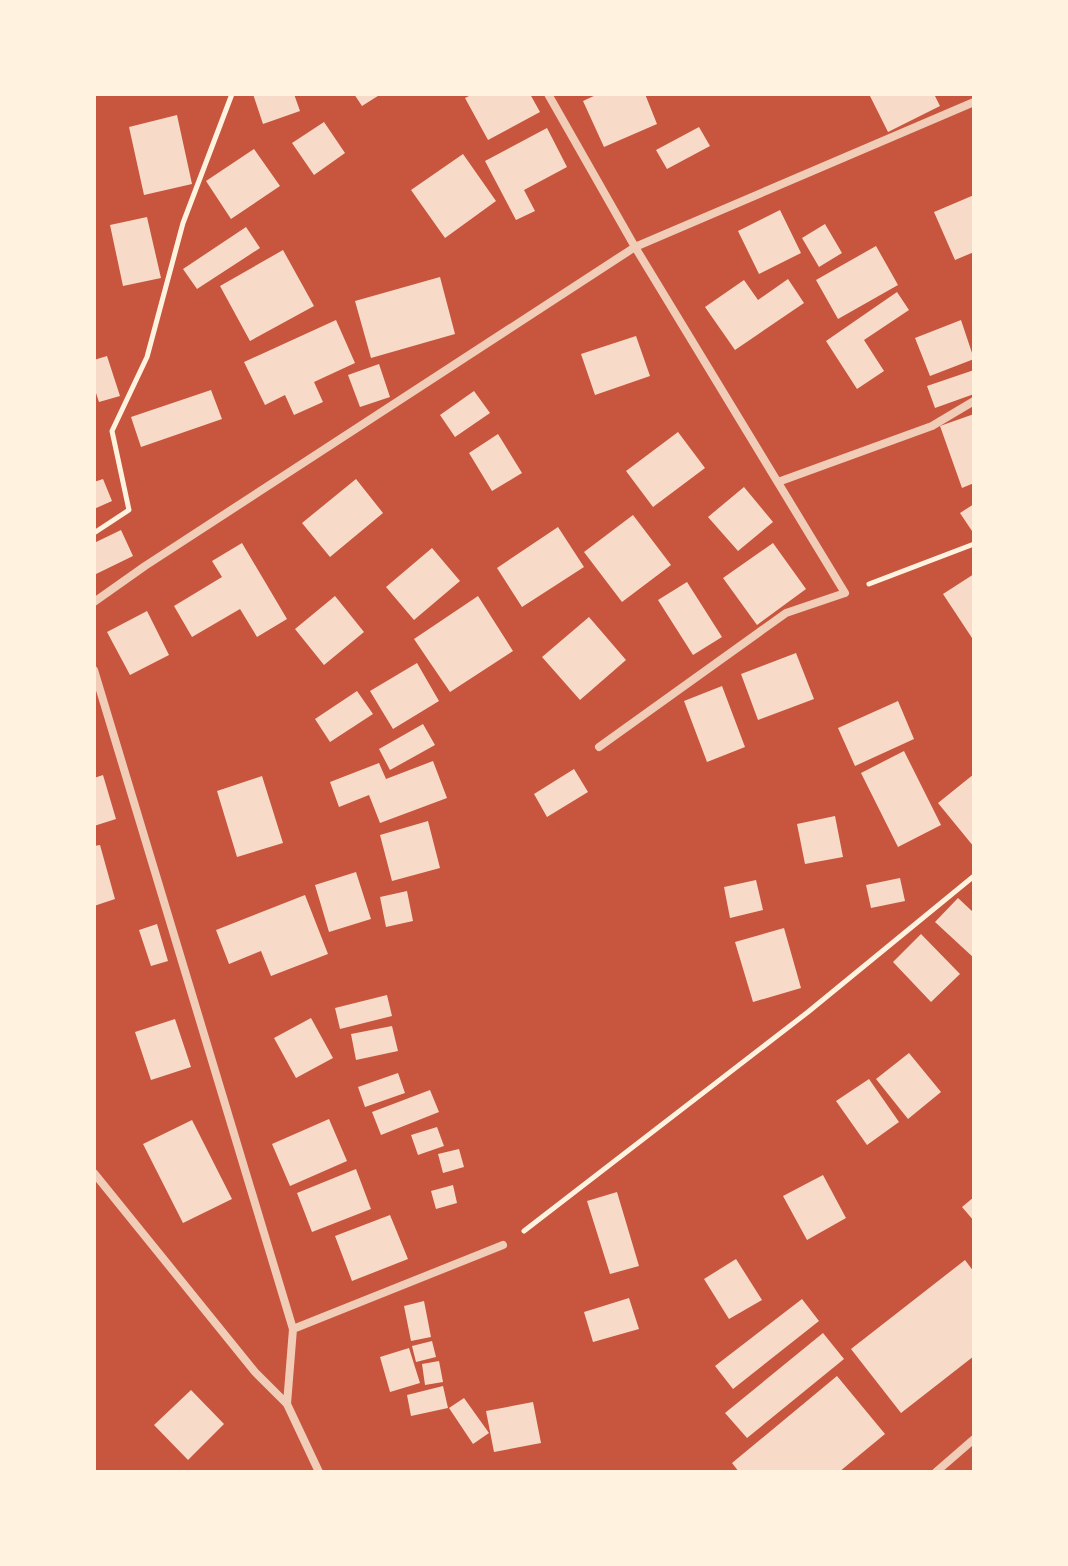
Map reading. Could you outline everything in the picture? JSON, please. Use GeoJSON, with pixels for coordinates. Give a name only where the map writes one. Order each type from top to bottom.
{"type":"FeatureCollection","features":[{"type":"Feature","properties":{"kind":"street"},"geometry":{"type":"LineString","coordinates":[[548,94],[635,247],[845,593],[786,613],[599,747]]}},
{"type":"Feature","properties":{"kind":"street"},"geometry":{"type":"LineString","coordinates":[[94,602],[635,247],[974,102]]}},
{"type":"Feature","properties":{"kind":"street"},"geometry":{"type":"LineString","coordinates":[[778,482],[932,426],[974,401]]}},
{"type":"Feature","properties":{"kind":"street"},"geometry":{"type":"LineString","coordinates":[[94,670],[293,1329],[287,1404]]}},
{"type":"Feature","properties":{"kind":"street"},"geometry":{"type":"LineString","coordinates":[[94,1173],[255,1372],[287,1404],[319,1472]]}},
{"type":"Feature","properties":{"kind":"street"},"geometry":{"type":"LineString","coordinates":[[293,1329],[503,1245]]}},
{"type":"Feature","properties":{"kind":"street"},"geometry":{"type":"LineString","coordinates":[[936,1472],[974,1439]]}},
{"type":"Feature","properties":{"kind":"path"},"geometry":{"type":"LineString","coordinates":[[94,533],[129,510],[112,431],[147,357],[183,223],[232,94]]}},
{"type":"Feature","properties":{"kind":"path"},"geometry":{"type":"LineString","coordinates":[[845,593],[974,544]]}},
{"type":"Feature","properties":{"kind":"path"},"geometry":{"type":"LineString","coordinates":[[503,1245],[538,1222],[808,1012],[974,876]]}},
{"type":"Feature","properties":{"kind":"building"},"geometry":{"type":"Polygon","coordinates":[[[253,94],[294,94],[300,111],[263,124],[253,94]]]}},
{"type":"Feature","properties":{"kind":"building"},"geometry":{"type":"Polygon","coordinates":[[[354,94],[381,94],[362,106],[354,94]]]}},
{"type":"Feature","properties":{"kind":"building"},"geometry":{"type":"Polygon","coordinates":[[[473,94],[530,94],[540,112],[488,140],[465,98],[473,94]]]}},
{"type":"Feature","properties":{"kind":"building"},"geometry":{"type":"Polygon","coordinates":[[[598,94],[645,94],[657,124],[604,147],[583,101],[598,94]]]}},
{"type":"Feature","properties":{"kind":"building"},"geometry":{"type":"Polygon","coordinates":[[[869,94],[934,94],[940,106],[888,132],[869,94]]]}},
{"type":"Feature","properties":{"kind":"building"},"geometry":{"type":"Polygon","coordinates":[[[177,115],[192,184],[144,195],[129,127],[177,115]]]}},
{"type":"Feature","properties":{"kind":"building"},"geometry":{"type":"Polygon","coordinates":[[[324,122],[345,153],[314,175],[292,143],[324,122]]]}},
{"type":"Feature","properties":{"kind":"building"},"geometry":{"type":"Polygon","coordinates":[[[699,127],[710,146],[667,169],[656,150],[699,127]]]}},
{"type":"Feature","properties":{"kind":"building"},"geometry":{"type":"Polygon","coordinates":[[[547,128],[567,167],[524,190],[535,211],[516,220],[485,161],[547,128]]]}},
{"type":"Feature","properties":{"kind":"building"},"geometry":{"type":"Polygon","coordinates":[[[254,149],[280,186],[231,219],[206,181],[254,149]]]}},
{"type":"Feature","properties":{"kind":"building"},"geometry":{"type":"Polygon","coordinates":[[[463,154],[496,201],[445,238],[411,190],[463,154]]]}},
{"type":"Feature","properties":{"kind":"building"},"geometry":{"type":"Polygon","coordinates":[[[974,195],[974,252],[955,260],[934,212],[974,195]]]}},
{"type":"Feature","properties":{"kind":"building"},"geometry":{"type":"Polygon","coordinates":[[[780,210],[801,253],[759,274],[738,231],[780,210]]]}},
{"type":"Feature","properties":{"kind":"building"},"geometry":{"type":"Polygon","coordinates":[[[147,217],[161,278],[123,286],[110,225],[147,217]]]}},
{"type":"Feature","properties":{"kind":"building"},"geometry":{"type":"Polygon","coordinates":[[[825,224],[842,253],[819,267],[802,238],[825,224]]]}},
{"type":"Feature","properties":{"kind":"building"},"geometry":{"type":"Polygon","coordinates":[[[246,227],[260,248],[197,289],[183,269],[246,227]]]}},
{"type":"Feature","properties":{"kind":"building"},"geometry":{"type":"Polygon","coordinates":[[[876,246],[898,285],[838,319],[816,280],[876,246]]]}},
{"type":"Feature","properties":{"kind":"building"},"geometry":{"type":"Polygon","coordinates":[[[283,250],[314,306],[250,341],[220,286],[283,250]]]}},
{"type":"Feature","properties":{"kind":"building"},"geometry":{"type":"Polygon","coordinates":[[[440,277],[455,334],[371,358],[355,301],[440,277]]]}},
{"type":"Feature","properties":{"kind":"building"},"geometry":{"type":"Polygon","coordinates":[[[788,279],[804,303],[735,350],[705,307],[744,280],[758,300],[788,279]]]}},
{"type":"Feature","properties":{"kind":"building"},"geometry":{"type":"Polygon","coordinates":[[[897,292],[909,310],[864,340],[884,371],[857,389],[826,341],[897,292]]]}},
{"type":"Feature","properties":{"kind":"building"},"geometry":{"type":"Polygon","coordinates":[[[336,320],[355,363],[314,382],[323,402],[294,415],[285,395],[265,405],[244,362],[336,320]]]}},
{"type":"Feature","properties":{"kind":"building"},"geometry":{"type":"Polygon","coordinates":[[[961,320],[974,359],[930,376],[915,338],[961,320]]]}},
{"type":"Feature","properties":{"kind":"building"},"geometry":{"type":"Polygon","coordinates":[[[636,336],[650,376],[595,395],[581,354],[636,336]]]}},
{"type":"Feature","properties":{"kind":"building"},"geometry":{"type":"Polygon","coordinates":[[[107,356],[120,396],[99,402],[94,387],[94,360],[107,356]]]}},
{"type":"Feature","properties":{"kind":"building"},"geometry":{"type":"Polygon","coordinates":[[[379,364],[390,397],[360,407],[348,375],[379,364]]]}},
{"type":"Feature","properties":{"kind":"building"},"geometry":{"type":"Polygon","coordinates":[[[974,370],[974,394],[935,408],[927,386],[974,370]]]}},
{"type":"Feature","properties":{"kind":"building"},"geometry":{"type":"Polygon","coordinates":[[[211,390],[222,419],[141,447],[131,417],[211,390]]]}},
{"type":"Feature","properties":{"kind":"building"},"geometry":{"type":"Polygon","coordinates":[[[474,391],[490,413],[455,437],[440,415],[474,391]]]}},
{"type":"Feature","properties":{"kind":"building"},"geometry":{"type":"Polygon","coordinates":[[[974,414],[974,483],[962,488],[940,426],[974,414]]]}},
{"type":"Feature","properties":{"kind":"building"},"geometry":{"type":"Polygon","coordinates":[[[678,432],[705,468],[653,507],[626,471],[678,432]]]}},
{"type":"Feature","properties":{"kind":"building"},"geometry":{"type":"Polygon","coordinates":[[[498,434],[522,473],[492,491],[469,453],[498,434]]]}},
{"type":"Feature","properties":{"kind":"building"},"geometry":{"type":"Polygon","coordinates":[[[103,479],[112,501],[94,509],[94,482],[103,479]]]}},
{"type":"Feature","properties":{"kind":"building"},"geometry":{"type":"Polygon","coordinates":[[[356,479],[383,513],[330,557],[302,523],[356,479]]]}},
{"type":"Feature","properties":{"kind":"building"},"geometry":{"type":"Polygon","coordinates":[[[744,487],[773,522],[738,551],[708,517],[744,487]]]}},
{"type":"Feature","properties":{"kind":"building"},"geometry":{"type":"Polygon","coordinates":[[[974,504],[974,534],[960,513],[974,504]]]}},
{"type":"Feature","properties":{"kind":"building"},"geometry":{"type":"Polygon","coordinates":[[[633,515],[671,565],[622,602],[584,552],[633,515]]]}},
{"type":"Feature","properties":{"kind":"building"},"geometry":{"type":"Polygon","coordinates":[[[558,527],[584,567],[522,607],[497,568],[558,527]]]}},
{"type":"Feature","properties":{"kind":"building"},"geometry":{"type":"Polygon","coordinates":[[[121,530],[133,556],[94,575],[94,543],[121,530]]]}},
{"type":"Feature","properties":{"kind":"building"},"geometry":{"type":"Polygon","coordinates":[[[242,543],[287,619],[257,637],[240,609],[192,637],[174,606],[222,577],[212,561],[242,543]]]}},
{"type":"Feature","properties":{"kind":"building"},"geometry":{"type":"Polygon","coordinates":[[[773,543],[806,589],[757,625],[723,578],[773,543]]]}},
{"type":"Feature","properties":{"kind":"building"},"geometry":{"type":"Polygon","coordinates":[[[432,548],[460,581],[414,620],[386,587],[432,548]]]}},
{"type":"Feature","properties":{"kind":"building"},"geometry":{"type":"Polygon","coordinates":[[[974,574],[974,641],[943,594],[974,574]]]}},
{"type":"Feature","properties":{"kind":"building"},"geometry":{"type":"Polygon","coordinates":[[[687,582],[722,637],[693,655],[658,600],[687,582]]]}},
{"type":"Feature","properties":{"kind":"building"},"geometry":{"type":"Polygon","coordinates":[[[335,596],[364,632],[324,665],[295,629],[335,596]]]}},
{"type":"Feature","properties":{"kind":"building"},"geometry":{"type":"Polygon","coordinates":[[[478,596],[513,651],[450,692],[414,639],[478,596]]]}},
{"type":"Feature","properties":{"kind":"building"},"geometry":{"type":"Polygon","coordinates":[[[147,611],[169,655],[130,675],[107,632],[147,611]]]}},
{"type":"Feature","properties":{"kind":"building"},"geometry":{"type":"Polygon","coordinates":[[[589,617],[626,660],[580,700],[542,657],[589,617]]]}},
{"type":"Feature","properties":{"kind":"building"},"geometry":{"type":"Polygon","coordinates":[[[796,653],[814,699],[758,720],[741,674],[796,653]]]}},
{"type":"Feature","properties":{"kind":"building"},"geometry":{"type":"Polygon","coordinates":[[[417,663],[439,701],[393,729],[370,691],[417,663]]]}},
{"type":"Feature","properties":{"kind":"building"},"geometry":{"type":"Polygon","coordinates":[[[722,686],[745,747],[707,762],[684,701],[722,686]]]}},
{"type":"Feature","properties":{"kind":"building"},"geometry":{"type":"Polygon","coordinates":[[[357,691],[373,714],[330,742],[315,719],[357,691]]]}},
{"type":"Feature","properties":{"kind":"building"},"geometry":{"type":"Polygon","coordinates":[[[898,701],[914,739],[855,766],[838,728],[898,701]]]}},
{"type":"Feature","properties":{"kind":"building"},"geometry":{"type":"Polygon","coordinates":[[[423,724],[435,745],[390,770],[379,749],[423,724]]]}},
{"type":"Feature","properties":{"kind":"building"},"geometry":{"type":"Polygon","coordinates":[[[904,751],[941,825],[898,847],[861,773],[904,751]]]}},
{"type":"Feature","properties":{"kind":"building"},"geometry":{"type":"Polygon","coordinates":[[[433,761],[447,798],[380,823],[369,795],[339,807],[330,782],[379,763],[386,779],[433,761]]]}},
{"type":"Feature","properties":{"kind":"building"},"geometry":{"type":"Polygon","coordinates":[[[574,769],[588,792],[547,817],[534,794],[574,769]]]}},
{"type":"Feature","properties":{"kind":"building"},"geometry":{"type":"Polygon","coordinates":[[[974,774],[974,847],[938,803],[974,774]]]}},
{"type":"Feature","properties":{"kind":"building"},"geometry":{"type":"Polygon","coordinates":[[[103,775],[116,819],[94,826],[94,778],[103,775]]]}},
{"type":"Feature","properties":{"kind":"building"},"geometry":{"type":"Polygon","coordinates":[[[262,776],[283,843],[237,857],[217,791],[262,776]]]}},
{"type":"Feature","properties":{"kind":"building"},"geometry":{"type":"Polygon","coordinates":[[[835,816],[843,857],[805,864],[797,824],[835,816]]]}},
{"type":"Feature","properties":{"kind":"building"},"geometry":{"type":"Polygon","coordinates":[[[428,821],[440,868],[392,881],[380,835],[428,821]]]}},
{"type":"Feature","properties":{"kind":"building"},"geometry":{"type":"Polygon","coordinates":[[[100,845],[115,899],[94,906],[94,846],[100,845]]]}},
{"type":"Feature","properties":{"kind":"building"},"geometry":{"type":"Polygon","coordinates":[[[356,872],[371,919],[329,932],[315,885],[356,872]]]}},
{"type":"Feature","properties":{"kind":"building"},"geometry":{"type":"Polygon","coordinates":[[[900,878],[905,901],[871,908],[866,885],[900,878]]]}},
{"type":"Feature","properties":{"kind":"building"},"geometry":{"type":"Polygon","coordinates":[[[756,880],[763,910],[730,918],[724,887],[756,880]]]}},
{"type":"Feature","properties":{"kind":"building"},"geometry":{"type":"Polygon","coordinates":[[[407,891],[413,921],[386,927],[380,897],[407,891]]]}},
{"type":"Feature","properties":{"kind":"building"},"geometry":{"type":"Polygon","coordinates":[[[305,895],[328,954],[271,976],[261,951],[229,964],[216,930],[305,895]]]}},
{"type":"Feature","properties":{"kind":"building"},"geometry":{"type":"Polygon","coordinates":[[[958,898],[974,913],[974,958],[935,922],[958,898]]]}},
{"type":"Feature","properties":{"kind":"building"},"geometry":{"type":"Polygon","coordinates":[[[157,924],[168,961],[151,966],[139,930],[157,924]]]}},
{"type":"Feature","properties":{"kind":"building"},"geometry":{"type":"Polygon","coordinates":[[[784,928],[801,988],[753,1002],[735,942],[784,928]]]}},
{"type":"Feature","properties":{"kind":"building"},"geometry":{"type":"Polygon","coordinates":[[[921,934],[960,974],[931,1002],[893,962],[921,934]]]}},
{"type":"Feature","properties":{"kind":"building"},"geometry":{"type":"Polygon","coordinates":[[[387,995],[392,1016],[340,1029],[335,1008],[387,995]]]}},
{"type":"Feature","properties":{"kind":"building"},"geometry":{"type":"Polygon","coordinates":[[[311,1018],[333,1058],[296,1078],[274,1038],[311,1018]]]}},
{"type":"Feature","properties":{"kind":"building"},"geometry":{"type":"Polygon","coordinates":[[[175,1019],[191,1067],[151,1080],[135,1032],[175,1019]]]}},
{"type":"Feature","properties":{"kind":"building"},"geometry":{"type":"Polygon","coordinates":[[[392,1026],[398,1051],[356,1060],[351,1034],[392,1026]]]}},
{"type":"Feature","properties":{"kind":"building"},"geometry":{"type":"Polygon","coordinates":[[[909,1053],[941,1092],[908,1119],[876,1079],[909,1053]]]}},
{"type":"Feature","properties":{"kind":"building"},"geometry":{"type":"Polygon","coordinates":[[[398,1073],[405,1093],[365,1107],[358,1087],[398,1073]]]}},
{"type":"Feature","properties":{"kind":"building"},"geometry":{"type":"Polygon","coordinates":[[[869,1079],[899,1122],[867,1145],[836,1101],[869,1079]]]}},
{"type":"Feature","properties":{"kind":"building"},"geometry":{"type":"Polygon","coordinates":[[[430,1090],[439,1112],[381,1135],[372,1112],[430,1090]]]}},
{"type":"Feature","properties":{"kind":"building"},"geometry":{"type":"Polygon","coordinates":[[[329,1119],[347,1161],[290,1186],[272,1144],[329,1119]]]}},
{"type":"Feature","properties":{"kind":"building"},"geometry":{"type":"Polygon","coordinates":[[[192,1120],[232,1199],[183,1223],[143,1144],[192,1120]]]}},
{"type":"Feature","properties":{"kind":"building"},"geometry":{"type":"Polygon","coordinates":[[[437,1127],[444,1146],[418,1155],[411,1135],[437,1127]]]}},
{"type":"Feature","properties":{"kind":"building"},"geometry":{"type":"Polygon","coordinates":[[[459,1149],[464,1167],[443,1173],[438,1154],[459,1149]]]}},
{"type":"Feature","properties":{"kind":"building"},"geometry":{"type":"Polygon","coordinates":[[[356,1169],[371,1209],[312,1232],[297,1193],[356,1169]]]}},
{"type":"Feature","properties":{"kind":"building"},"geometry":{"type":"Polygon","coordinates":[[[823,1175],[846,1218],[807,1240],[783,1196],[823,1175]]]}},
{"type":"Feature","properties":{"kind":"building"},"geometry":{"type":"Polygon","coordinates":[[[453,1185],[457,1203],[436,1209],[431,1191],[453,1185]]]}},
{"type":"Feature","properties":{"kind":"building"},"geometry":{"type":"Polygon","coordinates":[[[617,1192],[639,1266],[610,1274],[587,1201],[617,1192]]]}},
{"type":"Feature","properties":{"kind":"building"},"geometry":{"type":"Polygon","coordinates":[[[974,1197],[974,1221],[962,1207],[974,1197]]]}},
{"type":"Feature","properties":{"kind":"building"},"geometry":{"type":"Polygon","coordinates":[[[390,1215],[408,1259],[352,1281],[335,1236],[390,1215]]]}},
{"type":"Feature","properties":{"kind":"building"},"geometry":{"type":"Polygon","coordinates":[[[736,1259],[762,1300],[729,1319],[704,1279],[736,1259]]]}},
{"type":"Feature","properties":{"kind":"building"},"geometry":{"type":"Polygon","coordinates":[[[965,1260],[974,1272],[974,1356],[901,1413],[851,1349],[965,1260]]]}},
{"type":"Feature","properties":{"kind":"building"},"geometry":{"type":"Polygon","coordinates":[[[629,1298],[639,1329],[593,1342],[584,1312],[629,1298]]]}},
{"type":"Feature","properties":{"kind":"building"},"geometry":{"type":"Polygon","coordinates":[[[802,1299],[819,1321],[733,1389],[715,1366],[802,1299]]]}},
{"type":"Feature","properties":{"kind":"building"},"geometry":{"type":"Polygon","coordinates":[[[424,1301],[431,1337],[411,1341],[404,1306],[424,1301]]]}},
{"type":"Feature","properties":{"kind":"building"},"geometry":{"type":"Polygon","coordinates":[[[823,1333],[844,1359],[747,1438],[725,1413],[823,1333]]]}},
{"type":"Feature","properties":{"kind":"building"},"geometry":{"type":"Polygon","coordinates":[[[432,1341],[436,1357],[416,1362],[412,1346],[432,1341]]]}},
{"type":"Feature","properties":{"kind":"building"},"geometry":{"type":"Polygon","coordinates":[[[409,1348],[420,1383],[390,1392],[380,1357],[409,1348]]]}},
{"type":"Feature","properties":{"kind":"building"},"geometry":{"type":"Polygon","coordinates":[[[439,1361],[443,1382],[425,1385],[422,1364],[439,1361]]]}},
{"type":"Feature","properties":{"kind":"building"},"geometry":{"type":"Polygon","coordinates":[[[837,1376],[885,1434],[839,1472],[739,1472],[732,1463],[837,1376]]]}},
{"type":"Feature","properties":{"kind":"building"},"geometry":{"type":"Polygon","coordinates":[[[443,1386],[448,1408],[411,1416],[407,1395],[443,1386]]]}},
{"type":"Feature","properties":{"kind":"building"},"geometry":{"type":"Polygon","coordinates":[[[191,1390],[224,1424],[188,1460],[154,1425],[191,1390]]]}},
{"type":"Feature","properties":{"kind":"building"},"geometry":{"type":"Polygon","coordinates":[[[464,1398],[489,1433],[473,1444],[449,1408],[464,1398]]]}},
{"type":"Feature","properties":{"kind":"building"},"geometry":{"type":"Polygon","coordinates":[[[533,1402],[541,1443],[494,1452],[486,1411],[533,1402]]]}}]}
